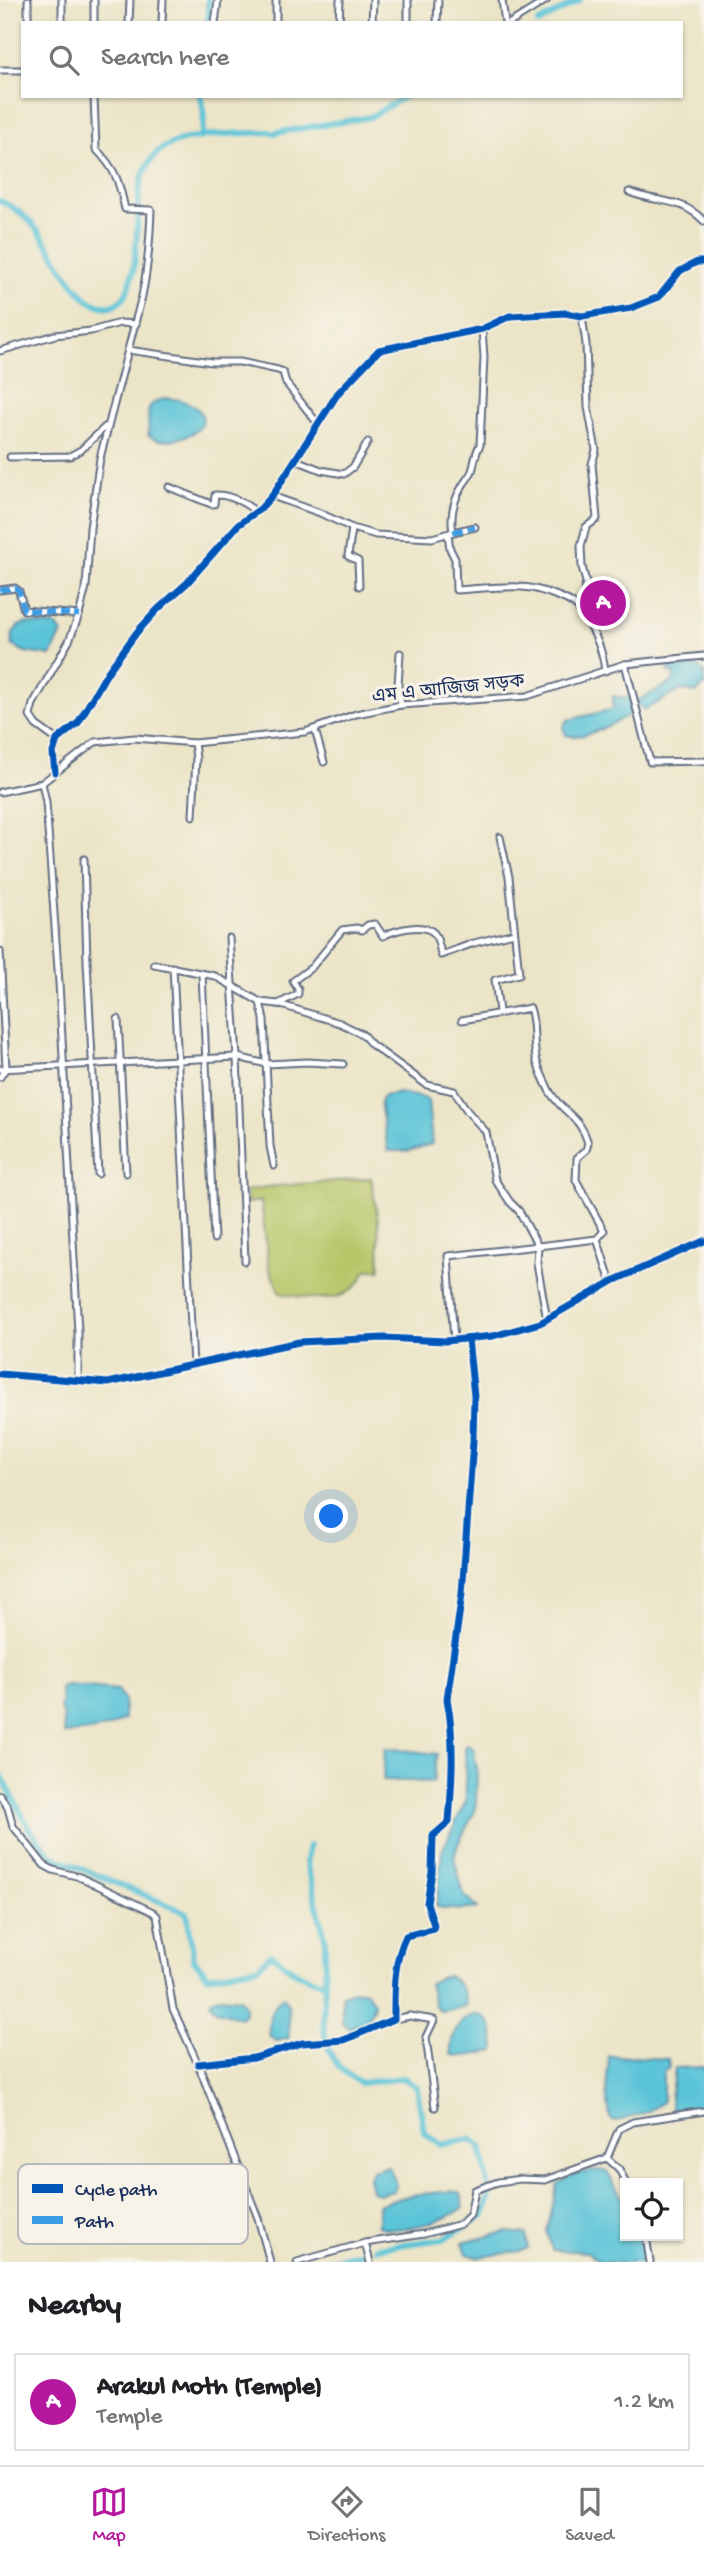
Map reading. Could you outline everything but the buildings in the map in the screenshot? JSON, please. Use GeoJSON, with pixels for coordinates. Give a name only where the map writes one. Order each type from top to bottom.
{"type":"FeatureCollection","features":[{"type":"Feature","properties":{"kind":"street"},"geometry":{"type":"LineString","coordinates":[[28,0],[28,21]]}},
{"type":"Feature","properties":{"kind":"street"},"geometry":{"type":"LineString","coordinates":[[62,0],[62,21]]}},
{"type":"Feature","properties":{"kind":"street"},"geometry":{"type":"LineString","coordinates":[[93,21],[94,0]]}},
{"type":"Feature","properties":{"kind":"street"},"geometry":{"type":"LineString","coordinates":[[129,21],[130,0]]}},
{"type":"Feature","properties":{"kind":"street"},"geometry":{"type":"LineString","coordinates":[[162,21],[163,0]]}},
{"type":"Feature","properties":{"kind":"street"},"geometry":{"type":"LineString","coordinates":[[215,21],[218,0]]}},
{"type":"Feature","properties":{"kind":"street"},"geometry":{"type":"LineString","coordinates":[[276,0],[276,21]]}},
{"type":"Feature","properties":{"kind":"street"},"geometry":{"type":"LineString","coordinates":[[339,21],[340,0]]}},
{"type":"Feature","properties":{"kind":"street"},"geometry":{"type":"LineString","coordinates":[[372,21],[373,0]]}},
{"type":"Feature","properties":{"kind":"street"},"geometry":{"type":"LineString","coordinates":[[408,0],[408,21]]}},
{"type":"Feature","properties":{"kind":"street"},"geometry":{"type":"LineString","coordinates":[[437,21],[438,0]]}},
{"type":"Feature","properties":{"kind":"street"},"geometry":{"type":"LineString","coordinates":[[510,21],[547,0]]}},
{"type":"Feature","properties":{"kind":"street"},"geometry":{"type":"LineString","coordinates":[[502,1],[507,21]]}},
{"type":"Feature","properties":{"kind":"street"},"geometry":{"type":"LineString","coordinates":[[0,70],[21,70]]}},
{"type":"Feature","properties":{"kind":"street"},"geometry":{"type":"LineString","coordinates":[[57,740],[36,725],[30,716],[33,704],[69,640],[86,587],[93,504],[106,427],[136,324],[147,272],[151,210],[125,209],[113,166],[96,149],[94,98]]}},
{"type":"Feature","properties":{"kind":"street"},"geometry":{"type":"LineString","coordinates":[[629,192],[644,198],[662,198],[678,203],[692,210],[704,221]]}},
{"type":"Feature","properties":{"kind":"street"},"geometry":{"type":"LineString","coordinates":[[55,772],[53,753],[57,740],[78,723],[107,673],[136,632],[194,575],[238,525],[272,496],[338,393],[379,350],[482,329],[510,316],[565,313],[582,316],[632,308],[659,297],[680,271],[696,262],[704,262]]}},
{"type":"Feature","properties":{"kind":"street"},"geometry":{"type":"LineString","coordinates":[[580,612],[586,582],[581,546],[586,527],[597,519],[592,464],[596,450],[588,407],[586,344],[582,316]]}},
{"type":"Feature","properties":{"kind":"street"},"geometry":{"type":"LineString","coordinates":[[0,351],[55,335],[91,331],[120,323],[136,324]]}},
{"type":"Feature","properties":{"kind":"street"},"geometry":{"type":"LineString","coordinates":[[482,329],[484,357],[480,445],[476,451],[471,475],[461,489],[451,520],[450,549],[455,559],[456,590],[524,586],[556,595],[576,605],[595,636],[606,671]]}},
{"type":"Feature","properties":{"kind":"street"},"geometry":{"type":"LineString","coordinates":[[128,350],[212,362],[240,362],[278,370],[283,372],[286,383],[318,424]]}},
{"type":"Feature","properties":{"kind":"street"},"geometry":{"type":"LineString","coordinates":[[10,457],[70,456],[81,450],[106,427]]}},
{"type":"Feature","properties":{"kind":"street"},"geometry":{"type":"LineString","coordinates":[[296,460],[321,470],[344,474],[353,467],[368,442]]}},
{"type":"Feature","properties":{"kind":"street"},"geometry":{"type":"LineString","coordinates":[[169,487],[211,504],[214,504],[215,495],[222,495],[248,505],[256,512]]}},
{"type":"Feature","properties":{"kind":"street"},"geometry":{"type":"LineString","coordinates":[[272,496],[376,535],[432,538],[475,527]]}},
{"type":"Feature","properties":{"kind":"street"},"geometry":{"type":"LineString","coordinates":[[352,528],[348,556],[358,561],[359,586]]}},
{"type":"Feature","properties":{"kind":"street"},"geometry":{"type":"LineString","coordinates":[[0,590],[15,588],[19,591],[24,610],[79,615]]}},
{"type":"Feature","properties":{"kind":"street"},"geometry":{"type":"LineString","coordinates":[[400,653],[398,686],[401,705]]}},
{"type":"Feature","properties":{"kind":"street","name":"এম এ আজিজ সড়ক"},"geometry":{"type":"LineString","coordinates":[[0,792],[42,783],[95,742],[135,738],[194,743],[315,730],[356,714],[401,705],[527,696],[625,664],[704,656]]}},
{"type":"Feature","properties":{"kind":"street"},"geometry":{"type":"LineString","coordinates":[[625,664],[650,762],[704,761]]}},
{"type":"Feature","properties":{"kind":"street"},"geometry":{"type":"LineString","coordinates":[[315,730],[324,762]]}},
{"type":"Feature","properties":{"kind":"street"},"geometry":{"type":"LineString","coordinates":[[193,816],[196,758],[194,743]]}},
{"type":"Feature","properties":{"kind":"street"},"geometry":{"type":"LineString","coordinates":[[42,783],[46,802],[63,1066],[78,1332],[78,1381]]}},
{"type":"Feature","properties":{"kind":"street"},"geometry":{"type":"LineString","coordinates":[[499,1012],[495,980],[519,974],[509,877],[500,837]]}},
{"type":"Feature","properties":{"kind":"street"},"geometry":{"type":"LineString","coordinates":[[84,859],[97,1174]]}},
{"type":"Feature","properties":{"kind":"street"},"geometry":{"type":"LineString","coordinates":[[278,1004],[298,994],[293,981],[312,967],[342,930],[362,930],[372,923],[383,936],[399,929],[430,930],[435,934],[441,955],[514,933]]}},
{"type":"Feature","properties":{"kind":"street"},"geometry":{"type":"LineString","coordinates":[[229,938],[237,1057],[245,1261]]}},
{"type":"Feature","properties":{"kind":"street"},"geometry":{"type":"LineString","coordinates":[[0,951],[3,1069],[0,1077]]}},
{"type":"Feature","properties":{"kind":"street"},"geometry":{"type":"LineString","coordinates":[[154,964],[215,976],[260,1002],[278,1004],[340,1023],[354,1029],[427,1085],[454,1091],[467,1112],[486,1132],[495,1180],[519,1210],[538,1246],[537,1264],[547,1320]]}},
{"type":"Feature","properties":{"kind":"street"},"geometry":{"type":"LineString","coordinates":[[173,967],[193,1366]]}},
{"type":"Feature","properties":{"kind":"street"},"geometry":{"type":"LineString","coordinates":[[202,974],[214,1239]]}},
{"type":"Feature","properties":{"kind":"street"},"geometry":{"type":"LineString","coordinates":[[260,1002],[264,1019],[270,1146],[274,1166]]}},
{"type":"Feature","properties":{"kind":"street"},"geometry":{"type":"LineString","coordinates":[[454,1340],[448,1256],[597,1239],[604,1231],[576,1180],[577,1158],[586,1150],[588,1143],[585,1132],[578,1119],[563,1109],[542,1074],[536,1059],[536,1039],[530,1008],[462,1020]]}},
{"type":"Feature","properties":{"kind":"street"},"geometry":{"type":"LineString","coordinates":[[118,1019],[127,1173]]}},
{"type":"Feature","properties":{"kind":"street"},"geometry":{"type":"LineString","coordinates":[[3,1069],[237,1057],[267,1064],[343,1064]]}},
{"type":"Feature","properties":{"kind":"street"},"geometry":{"type":"LineString","coordinates":[[597,1239],[611,1282]]}},
{"type":"Feature","properties":{"kind":"street"},"geometry":{"type":"LineString","coordinates":[[0,1374],[108,1383],[299,1342],[384,1338],[454,1340],[504,1333],[547,1320],[611,1282],[704,1241]]}},
{"type":"Feature","properties":{"kind":"street"},"geometry":{"type":"LineString","coordinates":[[394,2019],[394,1978],[399,1951],[406,1936],[433,1929],[426,1903],[432,1872],[433,1836],[449,1822],[452,1789],[450,1715],[447,1699],[462,1594],[473,1441],[474,1396],[468,1339]]}},
{"type":"Feature","properties":{"kind":"street"},"geometry":{"type":"LineString","coordinates":[[0,1795],[8,1808],[13,1826],[44,1865],[80,1877],[157,1916],[173,2009],[198,2064],[237,2164]]}},
{"type":"Feature","properties":{"kind":"street"},"geometry":{"type":"LineString","coordinates":[[198,2064],[254,2058],[302,2043],[344,2040],[394,2019],[410,2016],[434,2020],[426,2037],[435,2107]]}},
{"type":"Feature","properties":{"kind":"street"},"geometry":{"type":"LineString","coordinates":[[297,2262],[365,2243],[424,2234],[461,2224],[470,2215],[475,2190],[498,2182],[545,2180],[607,2158],[619,2129],[626,2125],[704,2111]]}},
{"type":"Feature","properties":{"kind":"street"},"geometry":{"type":"LineString","coordinates":[[607,2158],[619,2169],[624,2178]]}},
{"type":"Feature","properties":{"kind":"street"},"geometry":{"type":"LineString","coordinates":[[248,2192],[270,2262]]}},
{"type":"Feature","properties":{"kind":"street"},"geometry":{"type":"LineString","coordinates":[[647,2241],[650,2262]]}},
{"type":"Feature","properties":{"kind":"street"},"geometry":{"type":"LineString","coordinates":[[365,2243],[370,2262]]}},
{"type":"Feature","properties":{"kind":"green space"},"geometry":{"type":"Polygon","coordinates":[[[371,1178],[378,1219],[380,1270],[366,1270],[359,1282],[341,1296],[317,1298],[280,1293],[269,1268],[261,1201],[247,1203],[246,1191],[371,1178]]]}},
{"type":"Feature","properties":{"kind":"water"},"geometry":{"type":"Polygon","coordinates":[[[166,398],[179,400],[198,409],[202,423],[198,429],[189,435],[167,440],[158,440],[148,435],[148,412],[153,404],[166,398]]]}},
{"type":"Feature","properties":{"kind":"water"},"geometry":{"type":"Polygon","coordinates":[[[26,623],[57,626],[62,633],[51,656],[25,652],[12,645],[15,631],[26,623]]]}},
{"type":"Feature","properties":{"kind":"water"},"geometry":{"type":"Polygon","coordinates":[[[673,662],[677,662],[679,667],[697,666],[704,672],[704,685],[696,693],[681,690],[644,710],[638,705],[638,700],[673,682],[674,674],[669,672],[668,668],[673,668],[673,662]]]}},
{"type":"Feature","properties":{"kind":"water"},"geometry":{"type":"Polygon","coordinates":[[[613,696],[630,698],[633,712],[591,733],[566,735],[563,728],[567,720],[610,710],[613,708],[613,696]]]}},
{"type":"Feature","properties":{"kind":"water"},"geometry":{"type":"Polygon","coordinates":[[[400,1093],[428,1101],[432,1144],[408,1151],[388,1151],[380,1102],[384,1096],[400,1093]]]}},
{"type":"Feature","properties":{"kind":"water"},"geometry":{"type":"Polygon","coordinates":[[[67,1685],[118,1690],[124,1700],[124,1719],[103,1728],[64,1734],[60,1687],[67,1685]]]}},
{"type":"Feature","properties":{"kind":"water"},"geometry":{"type":"Polygon","coordinates":[[[467,1744],[473,1748],[477,1769],[476,1802],[474,1813],[454,1858],[464,1895],[478,1908],[462,1910],[436,1906],[442,1851],[466,1801],[467,1744]]]}},
{"type":"Feature","properties":{"kind":"water"},"geometry":{"type":"Polygon","coordinates":[[[385,1748],[437,1754],[433,1782],[383,1780],[385,1748]]]}},
{"type":"Feature","properties":{"kind":"water"},"geometry":{"type":"Polygon","coordinates":[[[447,1976],[461,1988],[466,2005],[440,2011],[434,2004],[429,1984],[447,1976]]]}},
{"type":"Feature","properties":{"kind":"water"},"geometry":{"type":"Polygon","coordinates":[[[353,1991],[366,1991],[374,2003],[366,2020],[349,2028],[342,2023],[342,1995],[353,1991]]]}},
{"type":"Feature","properties":{"kind":"water"},"geometry":{"type":"Polygon","coordinates":[[[283,1996],[288,2005],[289,2038],[277,2041],[270,2037],[269,2020],[272,2010],[283,1996]]]}},
{"type":"Feature","properties":{"kind":"water"},"geometry":{"type":"Polygon","coordinates":[[[212,1999],[240,1999],[245,2005],[245,2014],[240,2018],[217,2011],[210,2003],[212,1999]]]}},
{"type":"Feature","properties":{"kind":"water"},"geometry":{"type":"Polygon","coordinates":[[[476,2014],[490,2023],[494,2033],[495,2051],[467,2056],[451,2054],[456,2029],[464,2020],[476,2014]]]}},
{"type":"Feature","properties":{"kind":"water"},"geometry":{"type":"Polygon","coordinates":[[[609,2056],[668,2059],[669,2068],[663,2072],[663,2101],[647,2112],[614,2122],[610,2118],[606,2091],[609,2056]]]}},
{"type":"Feature","properties":{"kind":"water"},"geometry":{"type":"Polygon","coordinates":[[[704,2067],[704,2105],[672,2110],[670,2099],[675,2068],[704,2067]]]}},
{"type":"Feature","properties":{"kind":"water"},"geometry":{"type":"Polygon","coordinates":[[[389,2166],[396,2184],[394,2191],[379,2194],[372,2192],[369,2177],[373,2171],[389,2166]]]}},
{"type":"Feature","properties":{"kind":"water"},"geometry":{"type":"Polygon","coordinates":[[[600,2170],[607,2172],[620,2194],[620,2241],[640,2241],[644,2262],[601,2262],[587,2252],[552,2250],[547,2231],[558,2184],[574,2174],[600,2170]]]}},
{"type":"Feature","properties":{"kind":"water"},"geometry":{"type":"Polygon","coordinates":[[[452,2191],[461,2194],[464,2207],[447,2217],[397,2229],[378,2226],[378,2205],[411,2195],[452,2191]]]}},
{"type":"Feature","properties":{"kind":"water"},"geometry":{"type":"Polygon","coordinates":[[[508,2232],[526,2234],[528,2248],[478,2257],[467,2254],[463,2242],[508,2232]]]}},
{"type":"Feature","properties":{"kind":"waterway"},"geometry":{"type":"LineString","coordinates":[[208,0],[208,21]]}},
{"type":"Feature","properties":{"kind":"waterway"},"geometry":{"type":"LineString","coordinates":[[542,21],[580,0]]}},
{"type":"Feature","properties":{"kind":"waterway"},"geometry":{"type":"LineString","coordinates":[[200,138],[204,117],[201,98]]}},
{"type":"Feature","properties":{"kind":"waterway"},"geometry":{"type":"LineString","coordinates":[[274,133],[370,117],[403,98]]}},
{"type":"Feature","properties":{"kind":"waterway"},"geometry":{"type":"LineString","coordinates":[[0,201],[13,208],[35,227],[85,297],[96,304],[112,306],[123,297],[131,281],[141,182],[156,154],[179,141],[193,138],[269,132]]}},
{"type":"Feature","properties":{"kind":"waterway"},"geometry":{"type":"LineString","coordinates":[[0,1773],[30,1830],[52,1856],[187,1913],[194,1960],[208,1976],[258,1967],[271,1954],[296,1973],[325,1984],[323,2018],[326,2041],[335,2061],[343,2070],[361,2083],[404,2078],[417,2088],[424,2132],[441,2145],[470,2139],[481,2146],[490,2195],[484,2215],[443,2239],[376,2248]]}},
{"type":"Feature","properties":{"kind":"waterway"},"geometry":{"type":"LineString","coordinates":[[309,1846],[306,1862],[325,1938],[325,1984]]}},
{"type":"Feature","properties":{"kind":"waterway"},"geometry":{"type":"LineString","coordinates":[[325,2262],[363,2253]]}},
{"type":"Feature","properties":{"kind":"marked path"},"geometry":{"type":"LineString","coordinates":[[453,532],[475,527]]}},
{"type":"Feature","properties":{"kind":"marked path"},"geometry":{"type":"LineString","coordinates":[[0,590],[15,588],[19,591],[24,610],[79,615]]}},
{"type":"Feature","properties":{"kind":"cycle path"},"geometry":{"type":"LineString","coordinates":[[55,772],[53,753],[57,740],[78,723],[107,673],[137,632],[187,583],[238,525],[260,509],[272,496],[338,393],[379,350],[482,329],[510,316],[565,313],[582,316],[631,308],[659,297],[680,271],[697,262],[704,262]]}},
{"type":"Feature","properties":{"kind":"cycle path"},"geometry":{"type":"LineString","coordinates":[[0,1374],[108,1383],[299,1342],[384,1338],[445,1341],[493,1336],[540,1323],[615,1280],[704,1241]]}},
{"type":"Feature","properties":{"kind":"cycle path"},"geometry":{"type":"LineString","coordinates":[[198,2064],[254,2058],[302,2043],[344,2040],[394,2019],[396,1966],[406,1936],[433,1929],[427,1903],[432,1872],[433,1836],[449,1822],[452,1745],[447,1699],[462,1594],[473,1441],[474,1396],[468,1339]]}},
{"type":"Feature","properties":{"kind":"place","name":"Arakul Moth (Temple)"},"geometry":{"type":"Point","coordinates":[603,603]}}]}
